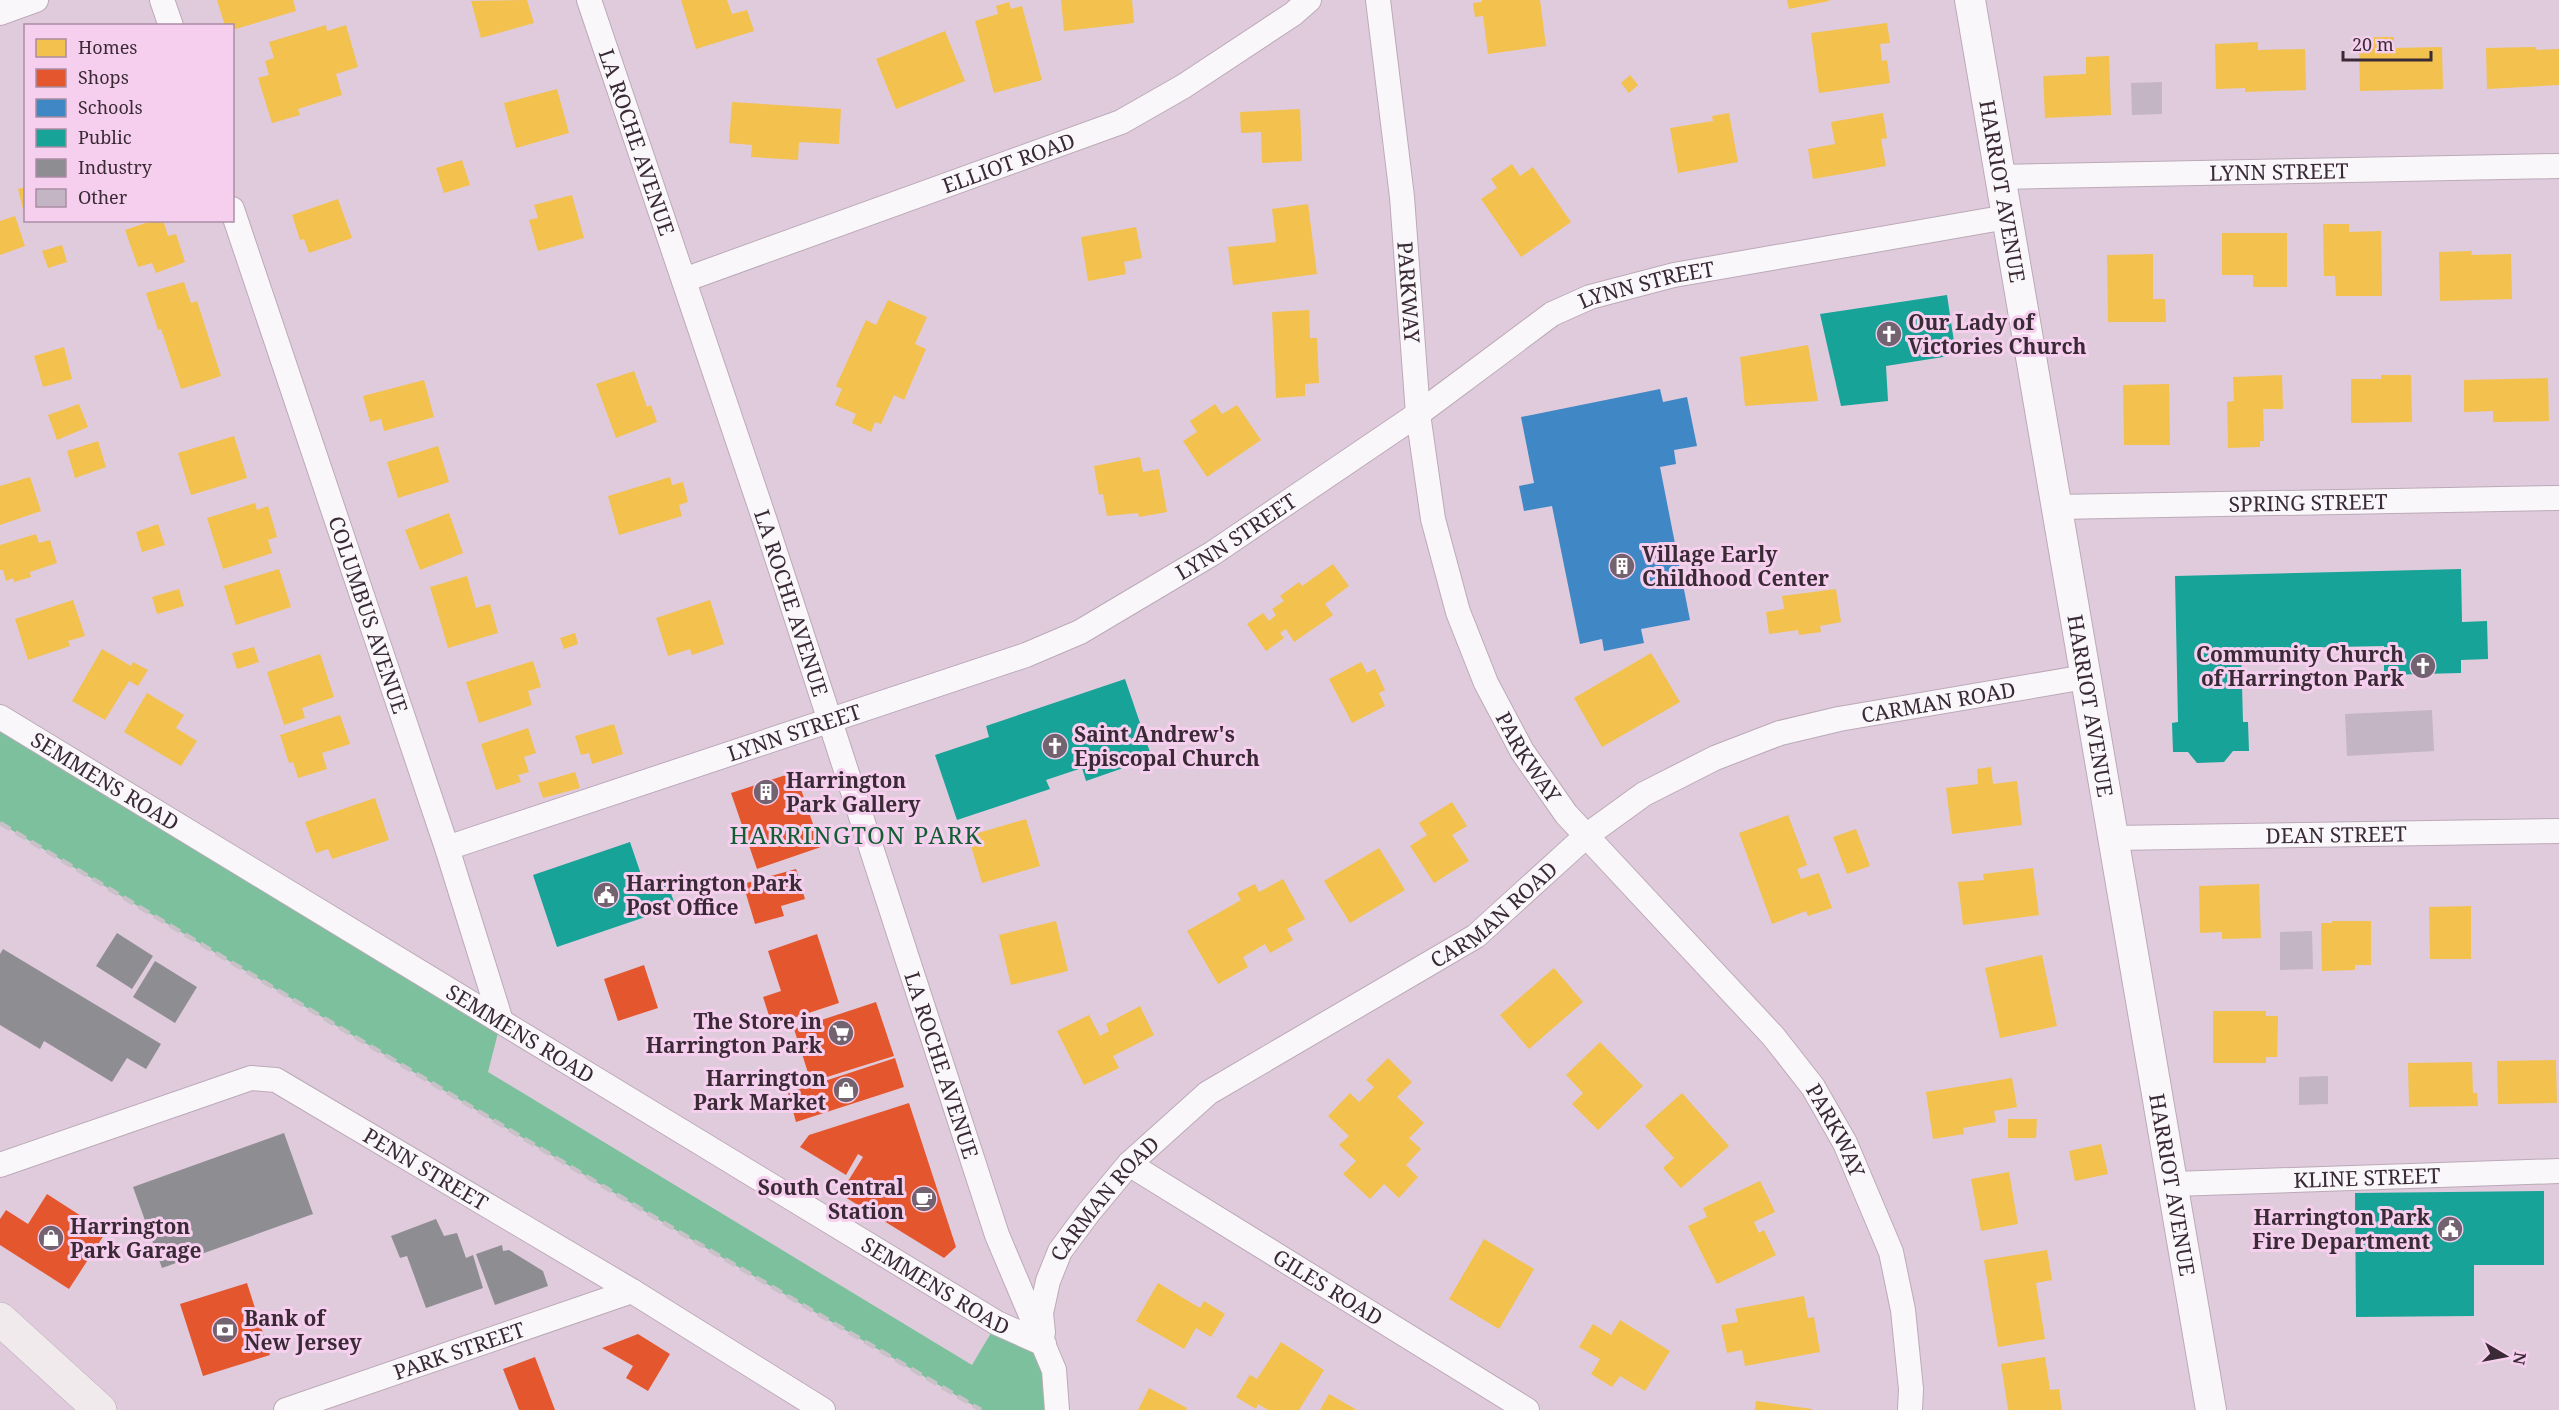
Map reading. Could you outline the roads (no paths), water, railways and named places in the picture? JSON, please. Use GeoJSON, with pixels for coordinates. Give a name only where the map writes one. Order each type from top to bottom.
{"type":"FeatureCollection","features":[{"type":"Feature","properties":{"kind":"main road"},"geometry":{"type":"LineString","coordinates":[[0,1319],[100,1410]]}},
{"type":"Feature","properties":{"kind":"street"},"geometry":{"type":"LineString","coordinates":[[0,13],[36,0]]}},
{"type":"Feature","properties":{"kind":"street"},"geometry":{"type":"LineString","coordinates":[[162,0],[170,24]]}},
{"type":"Feature","properties":{"kind":"street","name":"LA ROCHE AVENUE"},"geometry":{"type":"LineString","coordinates":[[589,0],[765,521],[997,1235],[1054,1370],[1057,1410]]}},
{"type":"Feature","properties":{"kind":"street","name":"ELLIOT ROAD"},"geometry":{"type":"LineString","coordinates":[[684,280],[1121,122],[1184,86],[1293,14],[1309,0]]}},
{"type":"Feature","properties":{"kind":"street","name":"PARKWAY"},"geometry":{"type":"LineString","coordinates":[[1378,0],[1402,197],[1418,414],[1433,519],[1458,612],[1486,683],[1522,751],[1566,814],[1773,1036],[1813,1087],[1845,1143],[1891,1252],[1903,1310],[1911,1389],[1910,1410]]}},
{"type":"Feature","properties":{"kind":"street","name":"HARRIOT AVENUE"},"geometry":{"type":"LineString","coordinates":[[1970,0],[2211,1410]]}},
{"type":"Feature","properties":{"kind":"street","name":"LYNN STREET"},"geometry":{"type":"LineString","coordinates":[[2000,177],[2559,166]]}},
{"type":"Feature","properties":{"kind":"street","name":"COLUMBUS AVENUE"},"geometry":{"type":"LineString","coordinates":[[234,215],[447,848],[501,1021]]}},
{"type":"Feature","properties":{"kind":"street","name":"LYNN STREET"},"geometry":{"type":"LineString","coordinates":[[447,848],[830,722],[1026,655],[1080,632],[1213,553],[1418,414],[1552,314],[1590,297],[1674,275],[2007,217]]}},
{"type":"Feature","properties":{"kind":"street","name":"SPRING STREET"},"geometry":{"type":"LineString","coordinates":[[2056,507],[2559,498]]}},
{"type":"Feature","properties":{"kind":"street","name":"CARMAN ROAD"},"geometry":{"type":"LineString","coordinates":[[1044,1344],[1041,1313],[1048,1281],[1060,1251],[1130,1164],[1208,1093],[1476,936],[1586,836],[1644,794],[1715,758],[1780,733],[1839,719],[2085,677]]}},
{"type":"Feature","properties":{"kind":"street","name":"SEMMENS ROAD"},"geometry":{"type":"LineString","coordinates":[[0,717],[997,1323],[1044,1344]]}},
{"type":"Feature","properties":{"kind":"street","name":"DEAN STREET"},"geometry":{"type":"LineString","coordinates":[[2114,838],[2559,831]]}},
{"type":"Feature","properties":{"kind":"street","name":"PENN STREET"},"geometry":{"type":"LineString","coordinates":[[0,1165],[251,1078],[276,1080],[632,1291],[823,1410]]}},
{"type":"Feature","properties":{"kind":"street","name":"GILES ROAD"},"geometry":{"type":"LineString","coordinates":[[1130,1164],[1527,1410]]}},
{"type":"Feature","properties":{"kind":"street","name":"KLINE STREET"},"geometry":{"type":"LineString","coordinates":[[2173,1184],[2559,1171]]}},
{"type":"Feature","properties":{"kind":"street","name":"PARK STREET"},"geometry":{"type":"LineString","coordinates":[[286,1410],[632,1291]]}},
{"type":"Feature","properties":{"kind":"railway"},"geometry":{"type":"LineString","coordinates":[[0,823],[684,1235],[981,1410]]}},
{"type":"Feature","properties":{"kind":"place","name":"Our Lady of Victories Church"},"geometry":{"type":"Point","coordinates":[1889,334]}},
{"type":"Feature","properties":{"kind":"place","name":"Village Early Childhood Center"},"geometry":{"type":"Point","coordinates":[1622,566]}},
{"type":"Feature","properties":{"kind":"place","name":"Community Church of Harrington Park"},"geometry":{"type":"Point","coordinates":[2423,666]}},
{"type":"Feature","properties":{"kind":"place","name":"Saint Andrew's Episcopal Church"},"geometry":{"type":"Point","coordinates":[1055,746]}},
{"type":"Feature","properties":{"kind":"place","name":"Harrington Park Gallery"},"geometry":{"type":"Point","coordinates":[766,792]}},
{"type":"Feature","properties":{"kind":"place","name":"Harrington Park Post Office"},"geometry":{"type":"Point","coordinates":[606,895]}},
{"type":"Feature","properties":{"kind":"place","name":"The Store in Harrington Park"},"geometry":{"type":"Point","coordinates":[841,1033]}},
{"type":"Feature","properties":{"kind":"place","name":"Harrington Park Market"},"geometry":{"type":"Point","coordinates":[846,1090]}},
{"type":"Feature","properties":{"kind":"place","name":"South Central Station"},"geometry":{"type":"Point","coordinates":[924,1199]}},
{"type":"Feature","properties":{"kind":"place","name":"Harrington Park Fire Department"},"geometry":{"type":"Point","coordinates":[2450,1229]}},
{"type":"Feature","properties":{"kind":"place","name":"Harrington Park Garage"},"geometry":{"type":"Point","coordinates":[51,1238]}},
{"type":"Feature","properties":{"kind":"place","name":"Bank of New Jersey"},"geometry":{"type":"Point","coordinates":[225,1330]}},
{"type":"Feature","properties":{"kind":"district","name":"HARRINGTON PARK"},"geometry":{"type":"Point","coordinates":[856,834]}}]}
